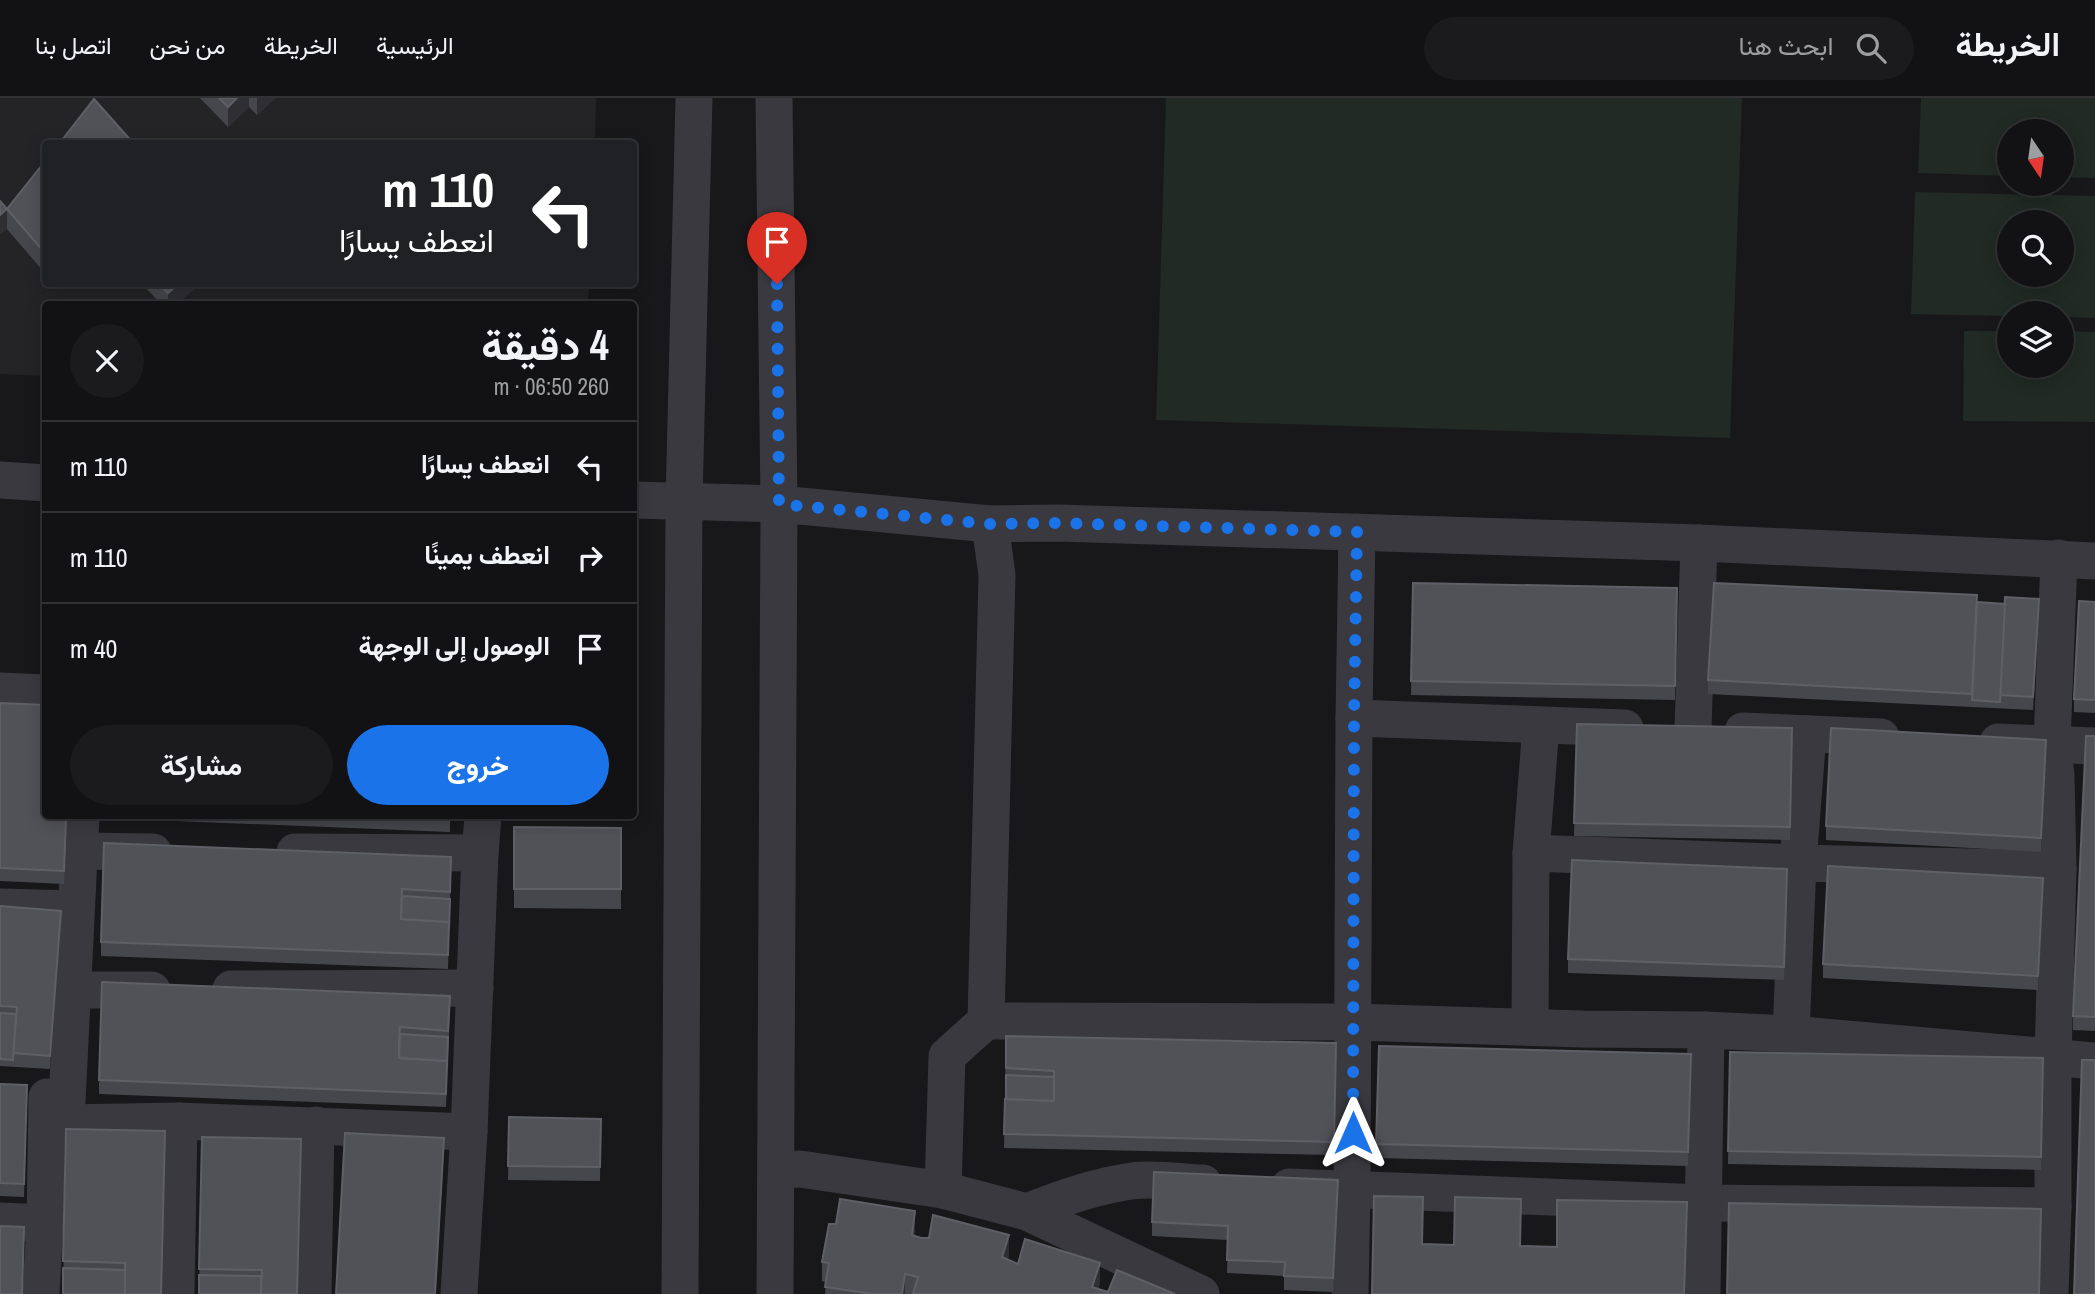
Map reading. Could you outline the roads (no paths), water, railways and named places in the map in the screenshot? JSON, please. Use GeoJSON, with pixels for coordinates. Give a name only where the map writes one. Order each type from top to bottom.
{"type":"FeatureCollection","features":[{"type":"Feature","properties":{"kind":"street"},"geometry":{"type":"LineString","coordinates":[[680,1294],[684,501],[694,98]]}},
{"type":"Feature","properties":{"kind":"street"},"geometry":{"type":"LineString","coordinates":[[775,98],[779,504],[775,1294]]}},
{"type":"Feature","properties":{"kind":"street"},"geometry":{"type":"LineString","coordinates":[[0,480],[42,483]]}},
{"type":"Feature","properties":{"kind":"street"},"geometry":{"type":"LineString","coordinates":[[637,500],[779,504],[990,524],[1058,523],[1699,543],[2095,561]]}},
{"type":"Feature","properties":{"kind":"street"},"geometry":{"type":"LineString","coordinates":[[986,1021],[997,575],[990,524]]}},
{"type":"Feature","properties":{"kind":"street"},"geometry":{"type":"LineString","coordinates":[[1350,1294],[1357,532]]}},
{"type":"Feature","properties":{"kind":"street"},"geometry":{"type":"LineString","coordinates":[[1670,728],[1699,543]]}},
{"type":"Feature","properties":{"kind":"street"},"geometry":{"type":"LineString","coordinates":[[2050,1294],[2058,869],[2056,775],[2052,744],[2059,558]]}},
{"type":"Feature","properties":{"kind":"street"},"geometry":{"type":"LineString","coordinates":[[0,691],[42,694]]}},
{"type":"Feature","properties":{"kind":"street"},"geometry":{"type":"LineString","coordinates":[[1354,718],[1916,738]]}},
{"type":"Feature","properties":{"kind":"street"},"geometry":{"type":"LineString","coordinates":[[1530,1026],[1531,853],[1541,726]]}},
{"type":"Feature","properties":{"kind":"street"},"geometry":{"type":"LineString","coordinates":[[1791,1034],[1798,863],[1808,734]]}},
{"type":"Feature","properties":{"kind":"street"},"geometry":{"type":"LineString","coordinates":[[1970,741],[2095,746]]}},
{"type":"Feature","properties":{"kind":"street"},"geometry":{"type":"LineString","coordinates":[[41,1294],[48,1102],[73,990],[81,819]]}},
{"type":"Feature","properties":{"kind":"street"},"geometry":{"type":"LineString","coordinates":[[459,1294],[483,819]]}},
{"type":"Feature","properties":{"kind":"street"},"geometry":{"type":"LineString","coordinates":[[78,851],[189,852]]}},
{"type":"Feature","properties":{"kind":"street"},"geometry":{"type":"LineString","coordinates":[[258,852],[480,853]]}},
{"type":"Feature","properties":{"kind":"street"},"geometry":{"type":"LineString","coordinates":[[1531,853],[2058,869]]}},
{"type":"Feature","properties":{"kind":"street"},"geometry":{"type":"LineString","coordinates":[[0,907],[75,909]]}},
{"type":"Feature","properties":{"kind":"street"},"geometry":{"type":"LineString","coordinates":[[73,990],[475,988]]}},
{"type":"Feature","properties":{"kind":"street"},"geometry":{"type":"LineString","coordinates":[[943,1190],[947,1056],[986,1021],[1353,1022],[1706,1030],[1791,1034],[2095,1061]]}},
{"type":"Feature","properties":{"kind":"street"},"geometry":{"type":"LineString","coordinates":[[1702,1294],[1706,1030]]}},
{"type":"Feature","properties":{"kind":"street"},"geometry":{"type":"LineString","coordinates":[[48,1102],[179,1121],[469,1132]]}},
{"type":"Feature","properties":{"kind":"street"},"geometry":{"type":"LineString","coordinates":[[176,1294],[179,1121]]}},
{"type":"Feature","properties":{"kind":"street"},"geometry":{"type":"LineString","coordinates":[[313,1294],[316,1125]]}},
{"type":"Feature","properties":{"kind":"street"},"geometry":{"type":"LineString","coordinates":[[777,1170],[800,1169],[943,1190],[1027,1212],[1201,1294]]}},
{"type":"Feature","properties":{"kind":"street"},"geometry":{"type":"LineString","coordinates":[[1027,1212],[1060,1198],[1134,1180],[1704,1203],[2053,1206]]}},
{"type":"Feature","properties":{"kind":"street"},"geometry":{"type":"LineString","coordinates":[[0,1221],[45,1223]]}}]}
